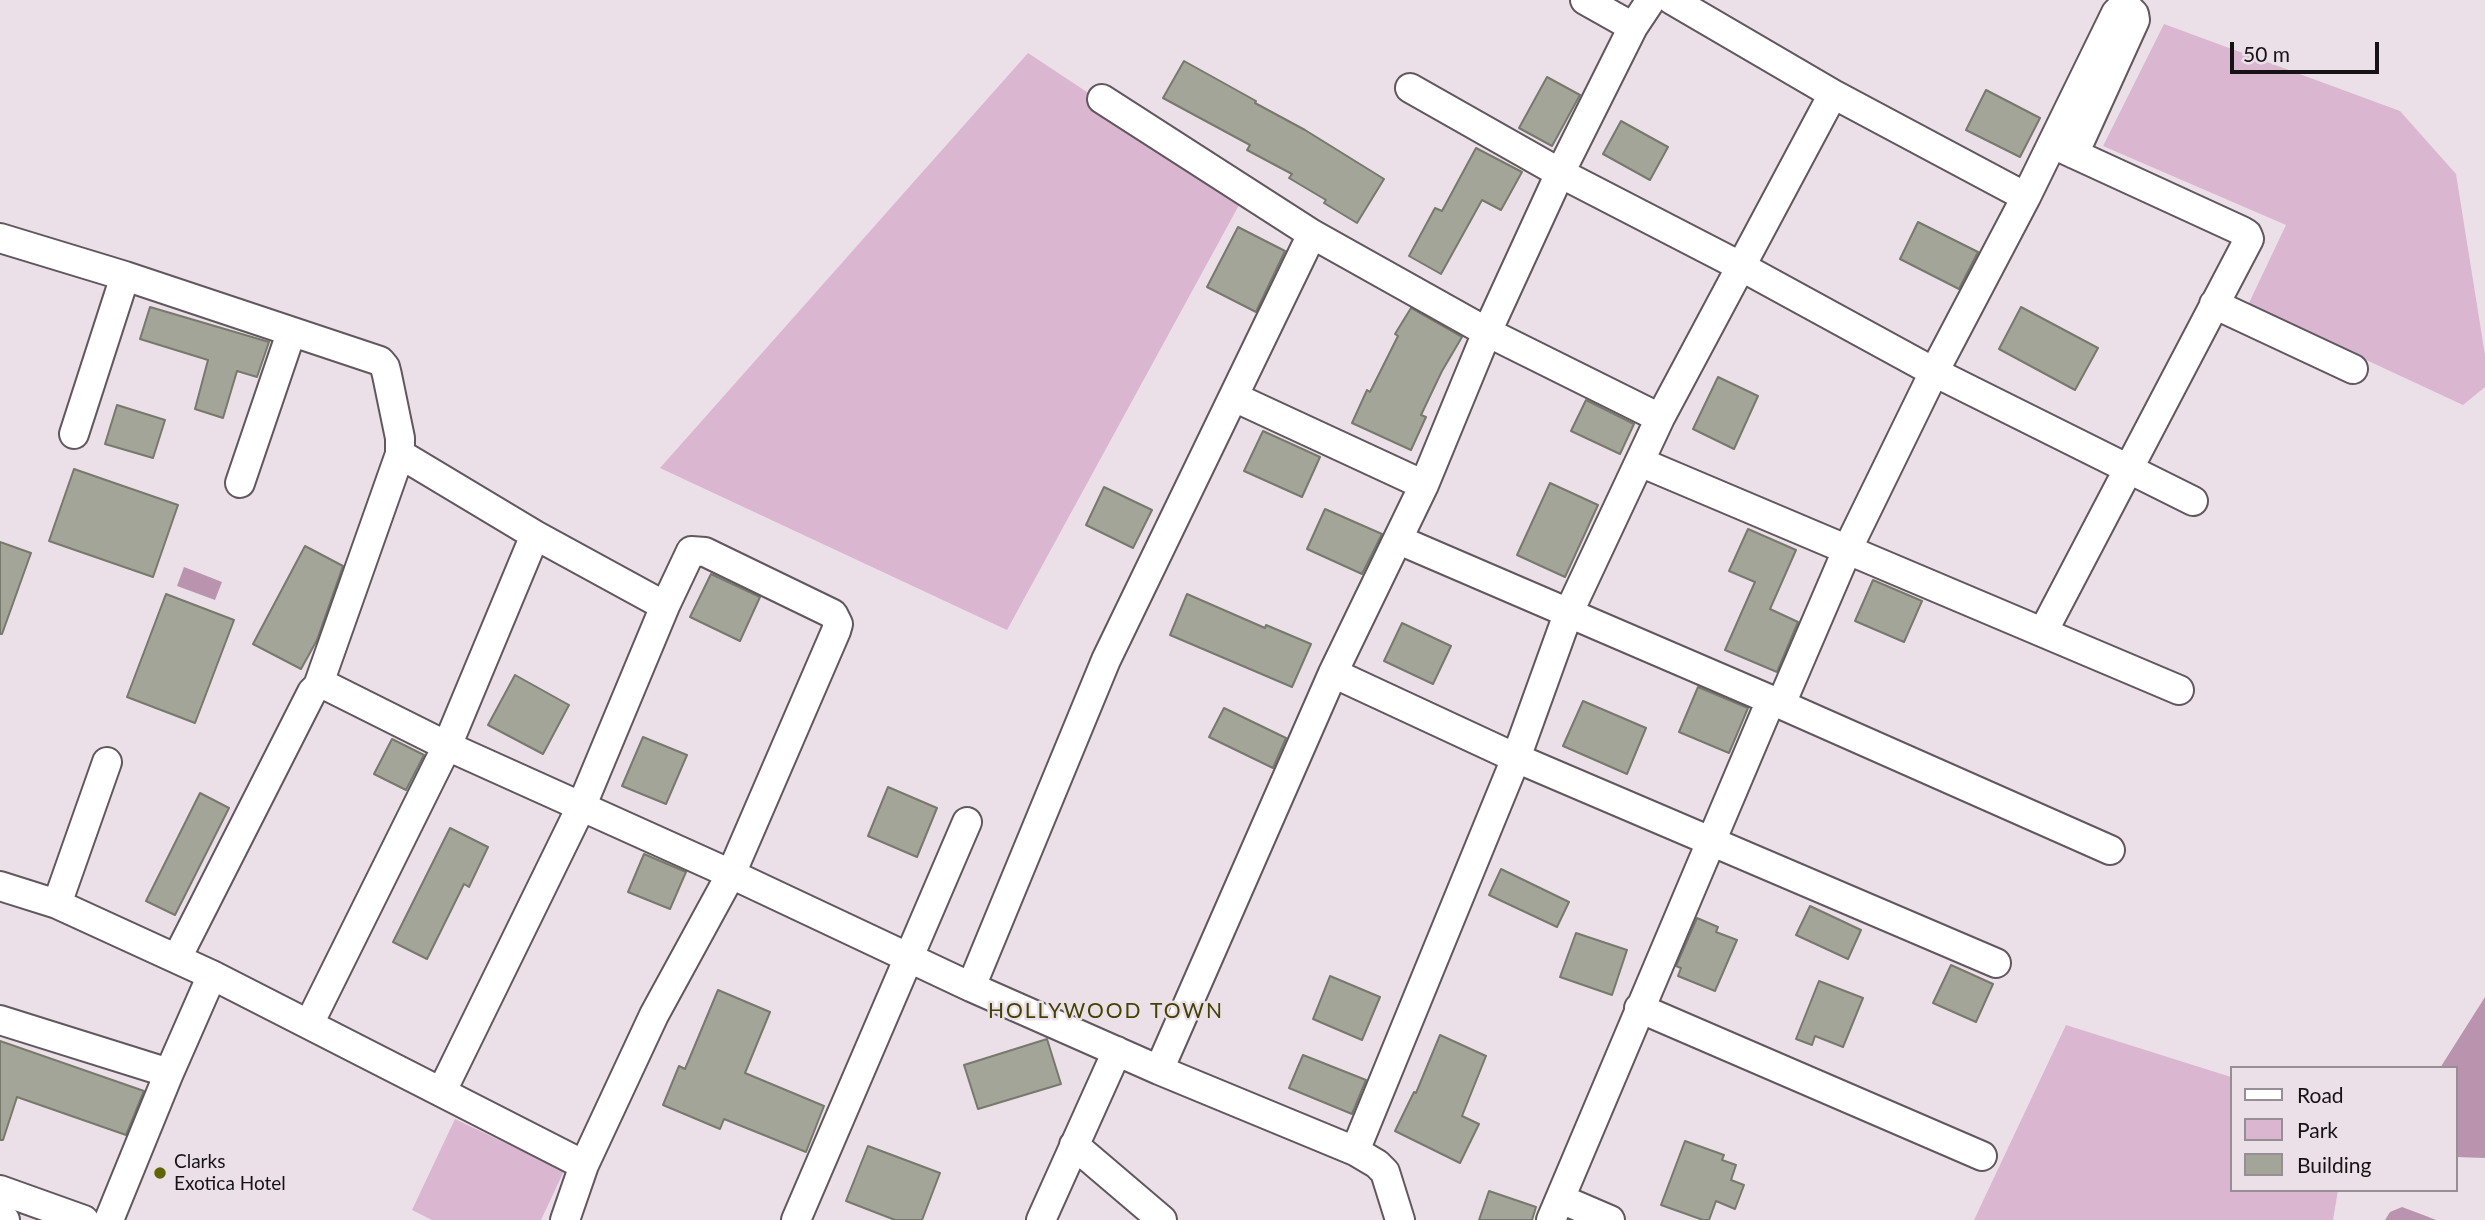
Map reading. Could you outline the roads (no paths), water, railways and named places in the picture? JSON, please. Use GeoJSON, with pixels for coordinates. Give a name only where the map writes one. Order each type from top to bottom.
{"type":"FeatureCollection","features":[{"type":"Feature","properties":{"kind":"street"},"geometry":{"type":"LineString","coordinates":[[1585,0],[1633,27]]}},
{"type":"Feature","properties":{"kind":"street"},"geometry":{"type":"LineString","coordinates":[[1160,1070],[1333,673],[1424,485],[1487,332],[1560,173],[1633,27],[1651,0]]}},
{"type":"Feature","properties":{"kind":"street"},"geometry":{"type":"LineString","coordinates":[[1672,0],[1833,94],[2026,197]]}},
{"type":"Feature","properties":{"kind":"street"},"geometry":{"type":"LineString","coordinates":[[1410,88],[1560,173],[1740,265],[1934,372],[2193,501]]}},
{"type":"Feature","properties":{"kind":"street"},"geometry":{"type":"LineString","coordinates":[[1354,1151],[1516,758],[1568,614],[1660,418],[1833,94]]}},
{"type":"Feature","properties":{"kind":"street"},"geometry":{"type":"LineString","coordinates":[[1102,99],[1312,234],[1487,332],[1660,418]]}},
{"type":"Feature","properties":{"kind":"street"},"geometry":{"type":"LineString","coordinates":[[1610,1220],[1556,1210],[1639,1008],[1710,841],[1934,372],[2026,197],[2063,149],[2247,234],[2249,239],[2043,632]]}},
{"type":"Feature","properties":{"kind":"street"},"geometry":{"type":"LineString","coordinates":[[971,987],[1107,660],[1312,234]]}},
{"type":"Feature","properties":{"kind":"street"},"geometry":{"type":"LineString","coordinates":[[0,238],[125,276],[380,361],[387,375],[400,438],[400,454],[318,686],[312,692],[177,958]]}},
{"type":"Feature","properties":{"kind":"street"},"geometry":{"type":"LineString","coordinates":[[74,434],[125,276]]}},
{"type":"Feature","properties":{"kind":"street"},"geometry":{"type":"LineString","coordinates":[[2214,304],[2353,369]]}},
{"type":"Feature","properties":{"kind":"street"},"geometry":{"type":"LineString","coordinates":[[240,483],[291,332]]}},
{"type":"Feature","properties":{"kind":"street"},"geometry":{"type":"LineString","coordinates":[[1234,397],[1424,485]]}},
{"type":"Feature","properties":{"kind":"street"},"geometry":{"type":"LineString","coordinates":[[400,454],[536,535],[665,606]]}},
{"type":"Feature","properties":{"kind":"street"},"geometry":{"type":"LineString","coordinates":[[1640,462],[2179,690]]}},
{"type":"Feature","properties":{"kind":"street"},"geometry":{"type":"LineString","coordinates":[[309,1024],[447,746],[536,535]]}},
{"type":"Feature","properties":{"kind":"street"},"geometry":{"type":"LineString","coordinates":[[1399,540],[1776,702],[2110,850]]}},
{"type":"Feature","properties":{"kind":"street"},"geometry":{"type":"LineString","coordinates":[[442,1091],[582,805],[665,606],[691,551],[697,550],[828,610],[838,624],[732,874],[654,1015],[584,1165],[565,1220]]}},
{"type":"Feature","properties":{"kind":"street"},"geometry":{"type":"LineString","coordinates":[[1333,673],[1516,758],[1996,963]]}},
{"type":"Feature","properties":{"kind":"street"},"geometry":{"type":"LineString","coordinates":[[318,686],[327,685],[447,746],[582,805],[971,987],[1354,1151],[1377,1164],[1385,1172],[1400,1220]]}},
{"type":"Feature","properties":{"kind":"street"},"geometry":{"type":"LineString","coordinates":[[57,904],[107,762]]}},
{"type":"Feature","properties":{"kind":"street"},"geometry":{"type":"LineString","coordinates":[[796,1220],[967,822]]}},
{"type":"Feature","properties":{"kind":"street"},"geometry":{"type":"LineString","coordinates":[[0,886],[57,904],[177,958],[584,1165]]}},
{"type":"Feature","properties":{"kind":"street"},"geometry":{"type":"LineString","coordinates":[[110,1220],[212,975]]}},
{"type":"Feature","properties":{"kind":"street"},"geometry":{"type":"LineString","coordinates":[[1639,1008],[1982,1156]]}},
{"type":"Feature","properties":{"kind":"street"},"geometry":{"type":"LineString","coordinates":[[0,1020],[169,1073]]}},
{"type":"Feature","properties":{"kind":"street"},"geometry":{"type":"LineString","coordinates":[[1041,1220],[1117,1051]]}},
{"type":"Feature","properties":{"kind":"street"},"geometry":{"type":"LineString","coordinates":[[1074,1145],[1162,1220]]}},
{"type":"Feature","properties":{"kind":"street"},"geometry":{"type":"LineString","coordinates":[[0,1190],[84,1220]]}},
{"type":"Feature","properties":{"kind":"street"},"geometry":{"type":"LineString","coordinates":[[0,1218],[5,1220]]}},
{"type":"Feature","properties":{"kind":"place","name":"Clarks Exotica Hotel"},"geometry":{"type":"Point","coordinates":[160,1173]}},
{"type":"Feature","properties":{"kind":"district","name":"HOLLYWOOD TOWN"},"geometry":{"type":"Point","coordinates":[1106,1011]}}]}
